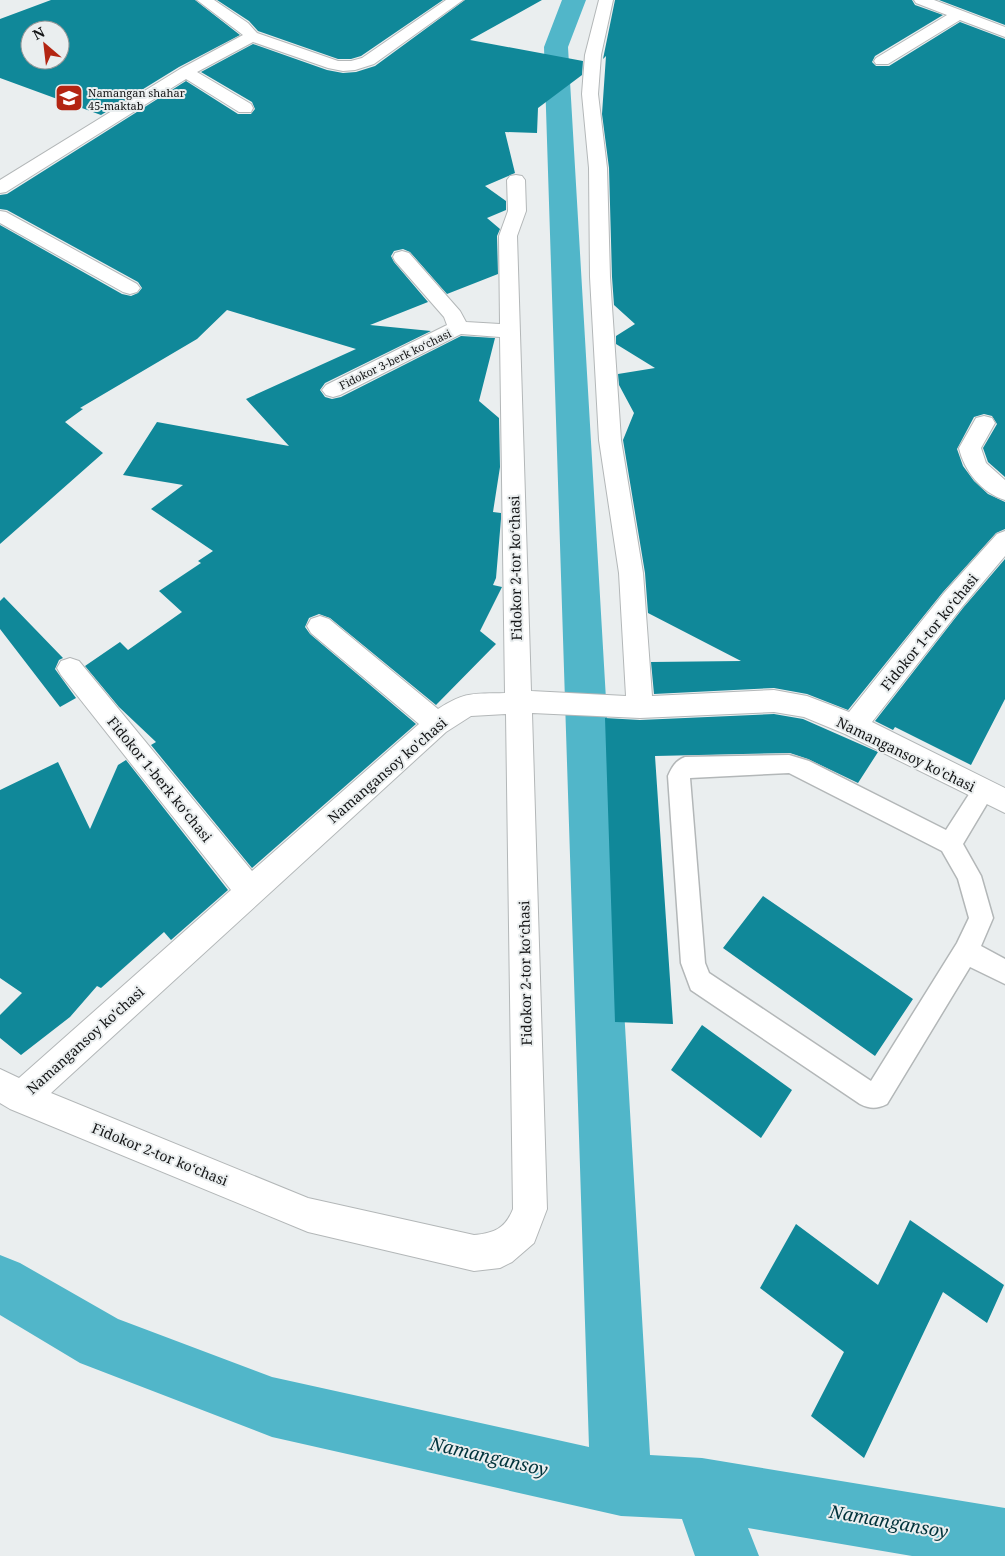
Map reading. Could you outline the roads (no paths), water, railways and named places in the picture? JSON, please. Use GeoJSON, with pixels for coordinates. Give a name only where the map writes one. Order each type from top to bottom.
{"type":"FeatureCollection","features":[{"type":"Feature","properties":{"kind":"street"},"geometry":{"type":"LineString","coordinates":[[204,0],[243,26],[252,36],[342,67],[356,66],[368,61],[456,0]]}},
{"type":"Feature","properties":{"kind":"street"},"geometry":{"type":"LineString","coordinates":[[606,0],[593,55],[590,94],[598,168],[600,277],[610,440],[631,573],[640,707]]}},
{"type":"Feature","properties":{"kind":"street"},"geometry":{"type":"LineString","coordinates":[[921,0],[1005,32]]}},
{"type":"Feature","properties":{"kind":"street"},"geometry":{"type":"LineString","coordinates":[[882,61],[960,14]]}},
{"type":"Feature","properties":{"kind":"street"},"geometry":{"type":"LineString","coordinates":[[0,188],[186,72],[252,36]]}},
{"type":"Feature","properties":{"kind":"street"},"geometry":{"type":"LineString","coordinates":[[186,72],[245,108]]}},
{"type":"Feature","properties":{"kind":"street"},"geometry":{"type":"LineString","coordinates":[[0,166],[21,176]]}},
{"type":"Feature","properties":{"kind":"street","name":"Fidokor 2-tor koʻchasi"},"geometry":{"type":"LineString","coordinates":[[11,1091],[308,1215],[474,1253],[500,1250],[522,1231],[530,1209],[527,703],[510,331],[508,236],[516,211],[516,180]]}},
{"type":"Feature","properties":{"kind":"street"},"geometry":{"type":"LineString","coordinates":[[0,216],[130,288]]}},
{"type":"Feature","properties":{"kind":"street","name":"Fidokor 3-berk koʻchasi"},"geometry":{"type":"LineString","coordinates":[[402,257],[453,315],[458,328]]}},
{"type":"Feature","properties":{"kind":"street","name":"Fidokor 3-berk koʻchasi"},"geometry":{"type":"LineString","coordinates":[[333,390],[458,328],[510,331]]}},
{"type":"Feature","properties":{"kind":"street"},"geometry":{"type":"LineString","coordinates":[[984,423],[970,448],[972,458],[977,469],[1005,492]]}},
{"type":"Feature","properties":{"kind":"street","name":"Fidokor 1-tor koʻchasi"},"geometry":{"type":"LineString","coordinates":[[854,726],[953,600],[1005,540]]}},
{"type":"Feature","properties":{"kind":"street"},"geometry":{"type":"LineString","coordinates":[[320,626],[437,724]]}},
{"type":"Feature","properties":{"kind":"street","name":"Fidokor 1-berk koʻchasi"},"geometry":{"type":"LineString","coordinates":[[70,668],[250,890]]}},
{"type":"Feature","properties":{"kind":"street","name":"Namangansoy ko'chasi"},"geometry":{"type":"LineString","coordinates":[[11,1091],[250,890],[437,724],[466,705],[527,703],[640,707],[774,700],[807,707],[854,726],[910,752],[994,797]]}},
{"type":"Feature","properties":{"kind":"lane"},"geometry":{"type":"LineString","coordinates":[[789,764],[802,768],[950,844],[969,876],[982,918],[966,951],[878,1095],[869,1095],[700,981],[693,963],[679,776],[685,767],[789,764]]}},
{"type":"Feature","properties":{"kind":"lane"},"geometry":{"type":"LineString","coordinates":[[950,844],[994,797]]}},
{"type":"Feature","properties":{"kind":"lane"},"geometry":{"type":"LineString","coordinates":[[966,951],[1005,972]]}},
{"type":"Feature","properties":{"kind":"waterway"},"geometry":{"type":"LineString","coordinates":[[574,0],[556,47],[621,1485]]}},
{"type":"Feature","properties":{"kind":"waterway","name":"Namangansoy"},"geometry":{"type":"LineString","coordinates":[[0,1283],[101,1342],[272,1407],[621,1485]]}},
{"type":"Feature","properties":{"kind":"waterway","name":"Namangansoy"},"geometry":{"type":"LineString","coordinates":[[621,1485],[702,1489]]}},
{"type":"Feature","properties":{"kind":"waterway","name":"Namangansoy"},"geometry":{"type":"LineString","coordinates":[[702,1489],[1005,1540]]}},
{"type":"Feature","properties":{"kind":"waterway"},"geometry":{"type":"LineString","coordinates":[[702,1489],[727,1556]]}},
{"type":"Feature","properties":{"kind":"place","name":"Namangan shahar 45-maktab"},"geometry":{"type":"Point","coordinates":[69,98]}}]}
